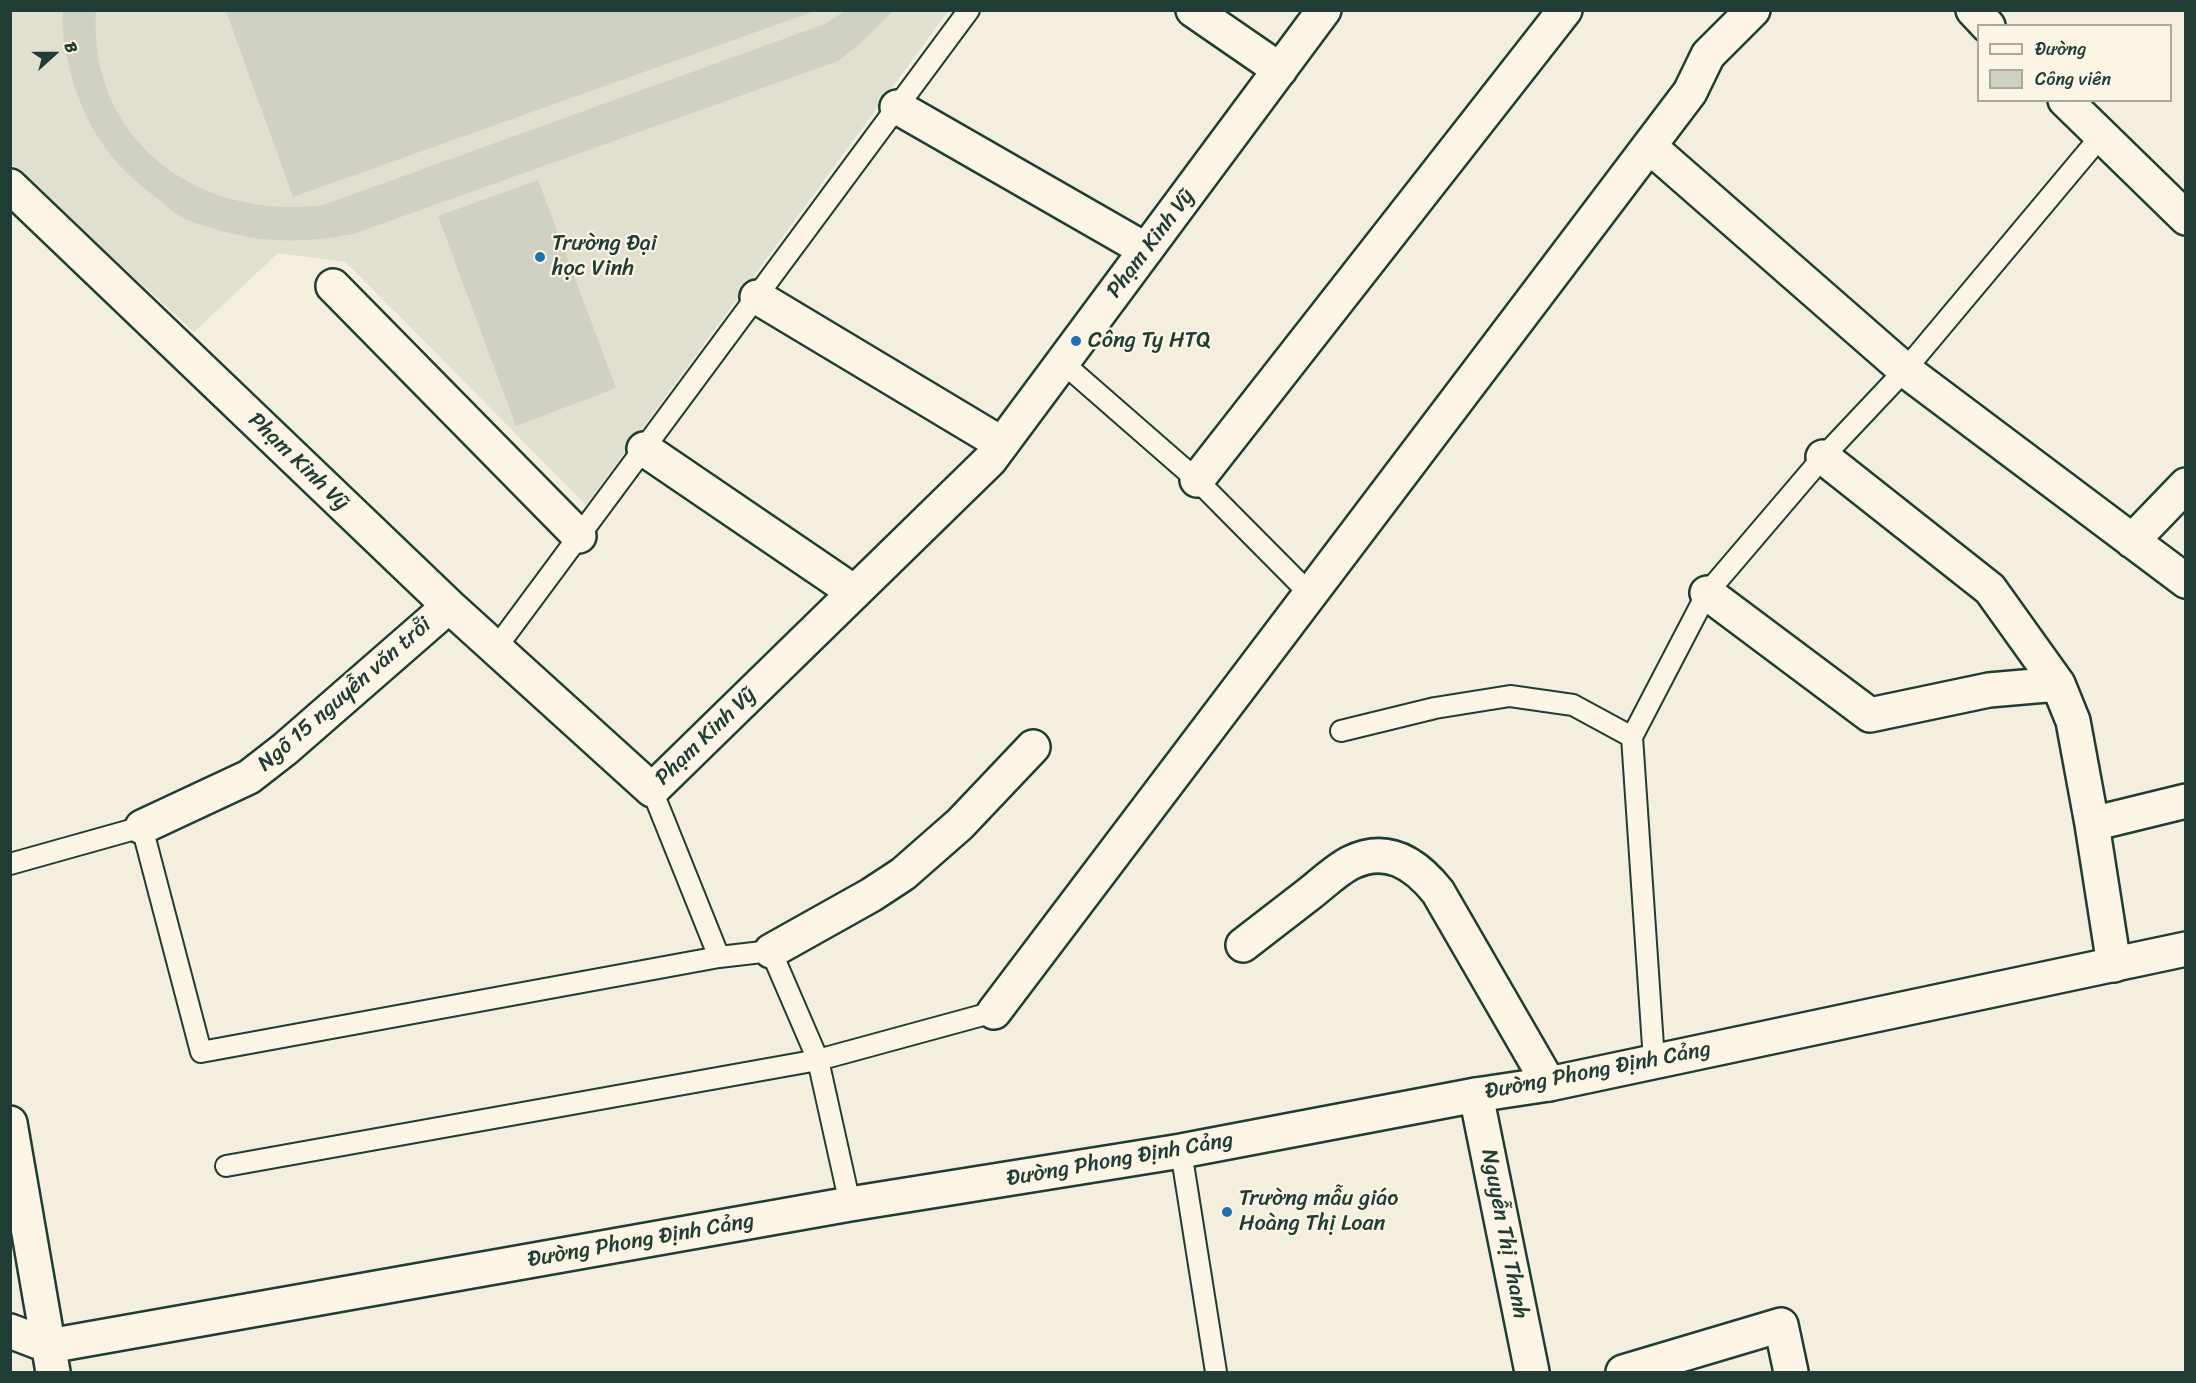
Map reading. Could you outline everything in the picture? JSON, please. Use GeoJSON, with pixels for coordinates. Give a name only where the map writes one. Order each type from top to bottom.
{"type":"FeatureCollection","features":[{"type":"Feature","properties":{"kind":"street"},"geometry":{"type":"LineString","coordinates":[[1194,10],[1280,70]]}},
{"type":"Feature","properties":{"kind":"street","name":"Phạm Kinh Vỹ"},"geometry":{"type":"LineString","coordinates":[[10,186],[449,606],[652,790],[990,460],[1324,10]]}},
{"type":"Feature","properties":{"kind":"street"},"geometry":{"type":"LineString","coordinates":[[1197,480],[1565,10]]}},
{"type":"Feature","properties":{"kind":"street"},"geometry":{"type":"LineString","coordinates":[[994,1012],[1690,92],[1727,10]]}},
{"type":"Feature","properties":{"kind":"street"},"geometry":{"type":"LineString","coordinates":[[1708,56],[1753,10]]}},
{"type":"Feature","properties":{"kind":"street"},"geometry":{"type":"LineString","coordinates":[[1972,10],[1986,24]]}},
{"type":"Feature","properties":{"kind":"street"},"geometry":{"type":"LineString","coordinates":[[2067,102],[2186,218]]}},
{"type":"Feature","properties":{"kind":"street"},"geometry":{"type":"LineString","coordinates":[[897,107],[1146,250]]}},
{"type":"Feature","properties":{"kind":"street"},"geometry":{"type":"LineString","coordinates":[[1649,146],[1905,370],[2186,581]]}},
{"type":"Feature","properties":{"kind":"street"},"geometry":{"type":"LineString","coordinates":[[333,286],[579,536]]}},
{"type":"Feature","properties":{"kind":"street"},"geometry":{"type":"LineString","coordinates":[[757,297],[1002,444]]}},
{"type":"Feature","properties":{"kind":"street"},"geometry":{"type":"LineString","coordinates":[[644,449],[854,592]]}},
{"type":"Feature","properties":{"kind":"street"},"geometry":{"type":"LineString","coordinates":[[1823,457],[1989,589],[2058,684],[2073,721],[2114,965]]}},
{"type":"Feature","properties":{"kind":"street"},"geometry":{"type":"LineString","coordinates":[[2132,541],[2186,485]]}},
{"type":"Feature","properties":{"kind":"street"},"geometry":{"type":"LineString","coordinates":[[1707,593],[1870,715],[1989,690],[2058,684]]}},
{"type":"Feature","properties":{"kind":"street","name":"Ngõ 15 nguyễn văn trỗi"},"geometry":{"type":"LineString","coordinates":[[142,827],[249,777],[285,749],[449,606]]}},
{"type":"Feature","properties":{"kind":"street"},"geometry":{"type":"LineString","coordinates":[[771,951],[871,896],[903,874],[960,824],[1033,747]]}},
{"type":"Feature","properties":{"kind":"street"},"geometry":{"type":"LineString","coordinates":[[2092,824],[2186,801]]}},
{"type":"Feature","properties":{"kind":"street"},"geometry":{"type":"LineString","coordinates":[[1243,945],[1348,864],[1376,856],[1406,862],[1426,877],[1438,892],[1549,1084]]}},
{"type":"Feature","properties":{"kind":"street","name":"Đường Phong Định Cảng"},"geometry":{"type":"LineString","coordinates":[[51,1359],[849,1204],[1181,1150],[1476,1095],[1549,1084],[2186,949]]}},
{"type":"Feature","properties":{"kind":"street","name":"Nguyễn Thị Thanh"},"geometry":{"type":"LineString","coordinates":[[1476,1095],[1532,1372]]}},
{"type":"Feature","properties":{"kind":"street"},"geometry":{"type":"LineString","coordinates":[[10,1123],[17,1197],[51,1359]]}},
{"type":"Feature","properties":{"kind":"street"},"geometry":{"type":"LineString","coordinates":[[1623,1372],[1781,1325],[1791,1372]]}},
{"type":"Feature","properties":{"kind":"street"},"geometry":{"type":"LineString","coordinates":[[10,1331],[51,1359]]}},
{"type":"Feature","properties":{"kind":"lane"},"geometry":{"type":"LineString","coordinates":[[496,648],[969,10]]}},
{"type":"Feature","properties":{"kind":"lane"},"geometry":{"type":"LineString","coordinates":[[1654,1061],[1632,737],[1707,593],[1823,457],[1905,370],[2101,136]]}},
{"type":"Feature","properties":{"kind":"lane"},"geometry":{"type":"LineString","coordinates":[[1063,363],[1197,480],[1310,594]]}},
{"type":"Feature","properties":{"kind":"lane"},"geometry":{"type":"LineString","coordinates":[[1341,731],[1435,708],[1510,696],[1573,705],[1632,737]]}},
{"type":"Feature","properties":{"kind":"lane"},"geometry":{"type":"LineString","coordinates":[[652,790],[719,957]]}},
{"type":"Feature","properties":{"kind":"lane"},"geometry":{"type":"LineString","coordinates":[[10,864],[142,827],[201,1052],[719,957],[771,951],[818,1060],[849,1204]]}},
{"type":"Feature","properties":{"kind":"lane"},"geometry":{"type":"LineString","coordinates":[[226,1166],[818,1060],[994,1012]]}},
{"type":"Feature","properties":{"kind":"lane"},"geometry":{"type":"LineString","coordinates":[[1181,1150],[1216,1372]]}},
{"type":"Feature","properties":{"kind":"shaded area","name":"Trường Đại học Vinh"},"geometry":{"type":"Polygon","coordinates":[[[10,11],[948,11],[586,505],[346,262],[278,253],[194,332],[11,164],[10,11]]]}},
{"type":"Feature","properties":{"kind":"green space"},"geometry":{"type":"Polygon","coordinates":[[[226,10],[815,11],[293,197],[226,10]]]}},
{"type":"Feature","properties":{"kind":"green space"},"geometry":{"type":"Polygon","coordinates":[[[63,11],[96,11],[98,58],[111,99],[132,134],[160,163],[195,185],[235,200],[278,207],[323,205],[825,24],[845,11],[893,11],[863,41],[838,61],[353,234],[316,239],[280,240],[244,236],[189,221],[144,188],[117,162],[95,133],[79,98],[66,53],[63,11]]]}},
{"type":"Feature","properties":{"kind":"green space"},"geometry":{"type":"Polygon","coordinates":[[[538,180],[616,388],[516,426],[438,216],[538,180]]]}},
{"type":"Feature","properties":{"kind":"place","name":"Trường Đại học Vinh"},"geometry":{"type":"Point","coordinates":[540,257]}},
{"type":"Feature","properties":{"kind":"place","name":"Công Ty HTQ"},"geometry":{"type":"Point","coordinates":[1076,341]}},
{"type":"Feature","properties":{"kind":"place","name":"Trường mẫu giáo Hoàng Thị Loan"},"geometry":{"type":"Point","coordinates":[1227,1212]}}]}
